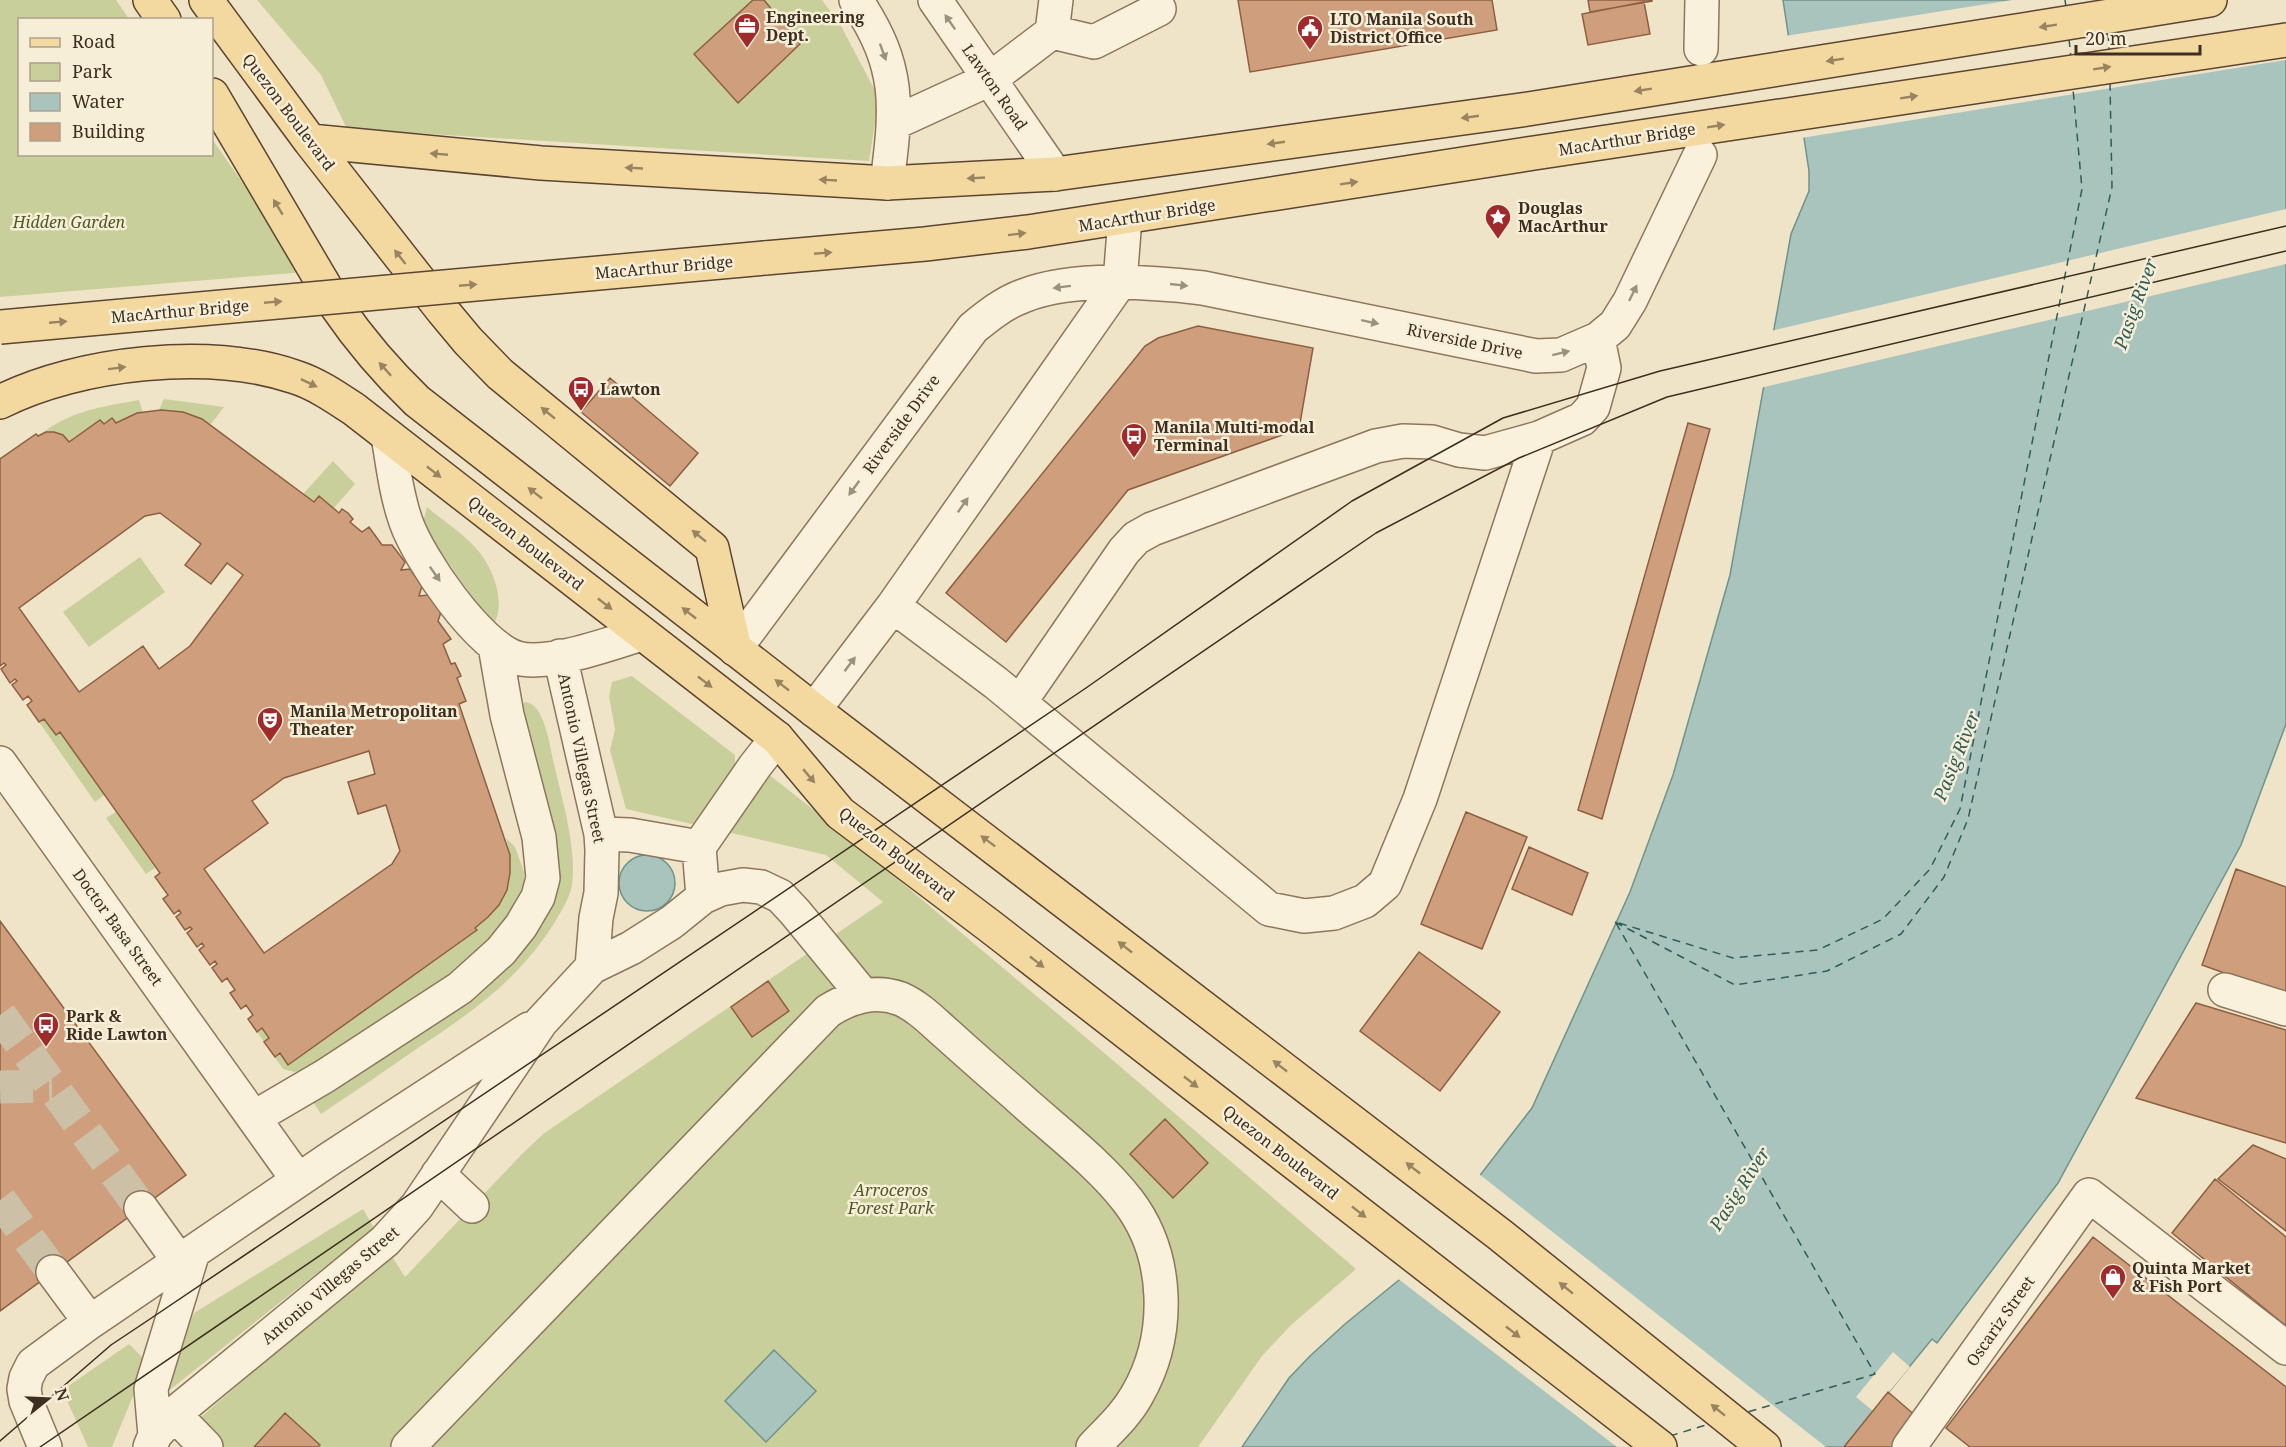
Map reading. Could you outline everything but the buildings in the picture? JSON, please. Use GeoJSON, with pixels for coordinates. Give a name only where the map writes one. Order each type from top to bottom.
{"type":"FeatureCollection","features":[{"type":"Feature","properties":{"kind":"main road"},"geometry":{"type":"LineString","coordinates":[[150,0],[163,18]]}},
{"type":"Feature","properties":{"kind":"main road","name":"Quezon Boulevard"},"geometry":{"type":"LineString","coordinates":[[206,0],[310,141],[468,341],[500,374],[712,548],[735,649]]}},
{"type":"Feature","properties":{"kind":"main road"},"geometry":{"type":"LineString","coordinates":[[310,141],[541,163],[886,183],[1055,174],[1528,109],[2210,0]]}},
{"type":"Feature","properties":{"kind":"main road","name":"MacArthur Bridge"},"geometry":{"type":"LineString","coordinates":[[0,327],[924,244],[1125,219],[1534,153],[2286,40]]}},
{"type":"Feature","properties":{"kind":"main road"},"geometry":{"type":"LineString","coordinates":[[213,97],[337,307],[386,371],[417,401],[814,710],[1490,1227],[1764,1447]]}},
{"type":"Feature","properties":{"kind":"main road","name":"Quezon Boulevard"},"geometry":{"type":"LineString","coordinates":[[0,402],[40,385],[81,373],[119,367],[202,361],[265,368],[298,377],[329,393],[388,436],[777,738],[840,813],[991,927],[1660,1447]]}},
{"type":"Feature","properties":{"kind":"street"},"geometry":{"type":"LineString","coordinates":[[856,0],[884,51],[893,86],[894,123],[886,183]]}},
{"type":"Feature","properties":{"kind":"street","name":"Lawton Road"},"geometry":{"type":"LineString","coordinates":[[935,0],[1055,174]]}},
{"type":"Feature","properties":{"kind":"street"},"geometry":{"type":"LineString","coordinates":[[894,123],[990,79],[1052,32],[1056,0]]}},
{"type":"Feature","properties":{"kind":"street"},"geometry":{"type":"LineString","coordinates":[[1701,50],[1702,0]]}},
{"type":"Feature","properties":{"kind":"street"},"geometry":{"type":"LineString","coordinates":[[1052,32],[1094,42],[1160,9]]}},
{"type":"Feature","properties":{"kind":"street","name":"Riverside Drive"},"geometry":{"type":"LineString","coordinates":[[735,649],[972,328],[996,309],[1042,290],[1120,282],[1149,282],[1203,288],[1536,356],[1561,355],[1598,339],[1615,325],[1630,301],[1700,155]]}},
{"type":"Feature","properties":{"kind":"street"},"geometry":{"type":"LineString","coordinates":[[814,710],[893,606],[1120,282],[1125,219]]}},
{"type":"Feature","properties":{"kind":"street"},"geometry":{"type":"LineString","coordinates":[[1020,702],[1124,551],[1136,538],[1152,529],[1376,446],[1404,441],[1432,442],[1459,450],[1485,453],[1539,438],[1582,419],[1593,407],[1604,368],[1598,339]]}},
{"type":"Feature","properties":{"kind":"street"},"geometry":{"type":"LineString","coordinates":[[388,436],[397,490],[413,540],[458,607],[495,646],[517,657],[539,660],[642,634]]}},
{"type":"Feature","properties":{"kind":"street"},"geometry":{"type":"LineString","coordinates":[[893,606],[1020,702],[1269,909],[1304,916],[1334,913],[1365,901],[1385,884],[1420,799],[1539,438]]}},
{"type":"Feature","properties":{"kind":"street"},"geometry":{"type":"LineString","coordinates":[[255,1117],[325,1076],[460,988],[501,951],[521,926],[538,897],[543,878],[539,837],[507,715],[495,646]]}},
{"type":"Feature","properties":{"kind":"street","name":"Antonio Villegas Street"},"geometry":{"type":"LineString","coordinates":[[560,656],[603,850],[601,893],[596,918],[592,967]]}},
{"type":"Feature","properties":{"kind":"street"},"geometry":{"type":"LineString","coordinates":[[703,897],[699,847],[777,738]]}},
{"type":"Feature","properties":{"kind":"street","name":"Doctor Basa Street"},"geometry":{"type":"LineString","coordinates":[[0,763],[298,1180]]}},
{"type":"Feature","properties":{"kind":"street"},"geometry":{"type":"LineString","coordinates":[[601,834],[630,835],[699,847]]}},
{"type":"Feature","properties":{"kind":"street","name":"Antonio Villegas Street"},"geometry":{"type":"LineString","coordinates":[[159,1432],[385,1241],[417,1206],[541,1022],[592,967],[631,948],[672,922],[703,897],[721,889],[743,885],[761,887],[780,896],[863,995]]}},
{"type":"Feature","properties":{"kind":"street"},"geometry":{"type":"LineString","coordinates":[[2224,990],[2286,1009]]}},
{"type":"Feature","properties":{"kind":"street"},"geometry":{"type":"LineString","coordinates":[[408,1447],[828,1011],[845,1001],[863,995],[890,996],[916,1006],[1109,1179],[1129,1202],[1145,1230],[1156,1260],[1161,1292],[1161,1318],[1157,1345],[1149,1371],[1137,1395],[1122,1417],[1094,1447]]}},
{"type":"Feature","properties":{"kind":"street","name":"Antonio Villegas Street"},"geometry":{"type":"LineString","coordinates":[[45,1447],[26,1401],[24,1389],[26,1378],[33,1364],[90,1322],[298,1180],[541,1022]]}},
{"type":"Feature","properties":{"kind":"street"},"geometry":{"type":"LineString","coordinates":[[438,1174],[472,1206]]}},
{"type":"Feature","properties":{"kind":"street","name":"Oscariz Street"},"geometry":{"type":"LineString","coordinates":[[1909,1447],[2089,1195],[2286,1348]]}},
{"type":"Feature","properties":{"kind":"street"},"geometry":{"type":"LineString","coordinates":[[141,1208],[186,1257],[151,1389],[159,1432],[206,1447]]}},
{"type":"Feature","properties":{"kind":"street"},"geometry":{"type":"LineString","coordinates":[[53,1272],[90,1322]]}},
{"type":"Feature","properties":{"kind":"green space","name":"Hidden Garden"},"geometry":{"type":"Polygon","coordinates":[[[0,0],[116,0],[128,18],[18,18],[18,156],[213,156],[213,140],[305,272],[0,297],[0,0]]]}},
{"type":"Feature","properties":{"kind":"green space"},"geometry":{"type":"Polygon","coordinates":[[[257,0],[822,0],[841,26],[879,98],[869,161],[347,129],[321,75],[257,0]]]}},
{"type":"Feature","properties":{"kind":"green space"},"geometry":{"type":"Polygon","coordinates":[[[164,399],[224,407],[211,424],[183,412],[159,410],[164,399]]]}},
{"type":"Feature","properties":{"kind":"green space"},"geometry":{"type":"Polygon","coordinates":[[[139,400],[143,413],[116,423],[112,418],[104,424],[100,420],[69,442],[55,432],[47,432],[38,436],[74,415],[139,400]]]}},
{"type":"Feature","properties":{"kind":"green space"},"geometry":{"type":"Polygon","coordinates":[[[333,461],[355,484],[334,508],[319,496],[314,502],[303,494],[333,461]]]}},
{"type":"Feature","properties":{"kind":"green space"},"geometry":{"type":"Polygon","coordinates":[[[427,507],[469,541],[486,562],[498,592],[498,612],[495,622],[475,601],[426,530],[423,522],[427,507]]]}},
{"type":"Feature","properties":{"kind":"green space"},"geometry":{"type":"Polygon","coordinates":[[[140,557],[165,592],[89,647],[63,612],[140,557]]]}},
{"type":"Feature","properties":{"kind":"green space"},"geometry":{"type":"Polygon","coordinates":[[[632,676],[735,755],[735,775],[696,825],[626,809],[610,750],[615,729],[609,696],[612,682],[632,676]]]}},
{"type":"Feature","properties":{"kind":"green space"},"geometry":{"type":"Polygon","coordinates":[[[525,702],[532,704],[546,727],[568,824],[573,870],[571,890],[565,904],[541,943],[526,962],[492,994],[456,1022],[321,1114],[313,1102],[547,899],[521,705],[525,702]]]}},
{"type":"Feature","properties":{"kind":"green space"},"geometry":{"type":"Polygon","coordinates":[[[44,719],[55,735],[60,732],[104,795],[95,802],[39,722],[44,719]]]}},
{"type":"Feature","properties":{"kind":"green space","name":"Arroceros Forest Park"},"geometry":{"type":"Polygon","coordinates":[[[767,773],[844,834],[1115,1062],[1356,1269],[1290,1326],[1262,1356],[1198,1447],[216,1447],[199,1421],[201,1417],[385,1258],[389,1256],[393,1258],[405,1277],[543,1134],[883,902],[826,855],[723,831],[767,773]]]}},
{"type":"Feature","properties":{"kind":"green space"},"geometry":{"type":"Polygon","coordinates":[[[116,812],[155,868],[146,874],[106,818],[116,812]]]}},
{"type":"Feature","properties":{"kind":"green space"},"geometry":{"type":"Polygon","coordinates":[[[506,838],[515,847],[524,872],[524,885],[511,918],[452,976],[306,1068],[295,1072],[283,1069],[255,1029],[260,1025],[289,1065],[476,930],[475,928],[495,909],[506,888],[510,865],[506,838]]]}},
{"type":"Feature","properties":{"kind":"green space"},"geometry":{"type":"Polygon","coordinates":[[[363,1209],[374,1228],[167,1392],[162,1388],[194,1313],[363,1209]]]}},
{"type":"Feature","properties":{"kind":"green space"},"geometry":{"type":"Polygon","coordinates":[[[129,1344],[147,1362],[112,1447],[88,1447],[64,1394],[64,1389],[129,1344]]]}},
{"type":"Feature","properties":{"kind":"water","name":"Pasig River"},"geometry":{"type":"Polygon","coordinates":[[[1783,0],[2286,0],[2286,724],[2241,845],[2058,1183],[1937,1343],[1932,1339],[1844,1447],[1242,1447],[1289,1378],[1345,1324],[1399,1280],[1532,1108],[1630,892],[1673,775],[1730,575],[1791,234],[1809,191],[1809,171],[1783,0]]]}},
{"type":"Feature","properties":{"kind":"water"},"geometry":{"type":"Polygon","coordinates":[[[647,855],[658,857],[667,863],[673,872],[675,883],[673,894],[667,903],[658,909],[647,911],[636,909],[627,903],[621,894],[619,883],[621,872],[627,863],[636,857],[647,855]]]}},
{"type":"Feature","properties":{"kind":"water"},"geometry":{"type":"Polygon","coordinates":[[[774,1350],[816,1391],[766,1442],[725,1401],[774,1350]]]}},
{"type":"Feature","properties":{"kind":"pier"},"geometry":{"type":"Polygon","coordinates":[[[2012,0],[2286,0],[2286,60],[1801,138],[1785,36],[2012,0]]]}},
{"type":"Feature","properties":{"kind":"pier"},"geometry":{"type":"Polygon","coordinates":[[[2286,209],[2286,264],[1760,388],[1771,331],[2286,209]]]}},
{"type":"Feature","properties":{"kind":"pier"},"geometry":{"type":"Polygon","coordinates":[[[1479,1174],[1826,1447],[1617,1447],[1397,1278],[1479,1174]]]}},
{"type":"Feature","properties":{"kind":"pier"},"geometry":{"type":"Polygon","coordinates":[[[1893,1352],[1910,1367],[1873,1411],[1856,1397],[1893,1352]]]}},
{"type":"Feature","properties":{"kind":"ferry route"},"geometry":{"type":"LineString","coordinates":[[2065,0],[2066,7]]}},
{"type":"Feature","properties":{"kind":"ferry route"},"geometry":{"type":"LineString","coordinates":[[2108,33],[2109,49]]}},
{"type":"Feature","properties":{"kind":"ferry route"},"geometry":{"type":"LineString","coordinates":[[2069,39],[2071,58]]}},
{"type":"Feature","properties":{"kind":"ferry route"},"geometry":{"type":"LineString","coordinates":[[1615,922],[1735,985],[1827,971],[1901,934],[1944,877],[1968,819],[2112,187],[2110,84]]}},
{"type":"Feature","properties":{"kind":"ferry route"},"geometry":{"type":"LineString","coordinates":[[1619,923],[1733,958],[1818,950],[1883,919],[1930,869],[1960,809],[2082,189],[2073,89]]}},
{"type":"Feature","properties":{"kind":"ferry route"},"geometry":{"type":"LineString","coordinates":[[1616,923],[1875,1374],[1748,1412]]}},
{"type":"Feature","properties":{"kind":"ferry route"},"geometry":{"type":"LineString","coordinates":[[1670,1436],[1709,1424]]}},
{"type":"Feature","properties":{"kind":"tunnel"},"geometry":{"type":"LineString","coordinates":[[0,1015],[141,1208]]}},
{"type":"Feature","properties":{"kind":"tunnel"},"geometry":{"type":"LineString","coordinates":[[0,1087],[52,1086]]}},
{"type":"Feature","properties":{"kind":"tunnel"},"geometry":{"type":"LineString","coordinates":[[0,1200],[53,1272]]}},
{"type":"Feature","properties":{"kind":"tram line"},"geometry":{"type":"LineString","coordinates":[[0,1441],[111,1345],[1086,688],[1352,501],[1503,418],[1660,371],[2286,226]]}},
{"type":"Feature","properties":{"kind":"tram line"},"geometry":{"type":"LineString","coordinates":[[40,1447],[1376,533],[1519,458],[1667,397],[2286,251]]}},
{"type":"Feature","properties":{"kind":"place","name":"Engineering Dept."},"geometry":{"type":"Point","coordinates":[747,49]}},
{"type":"Feature","properties":{"kind":"place","name":"LTO Manila South District Office"},"geometry":{"type":"Point","coordinates":[1310,51]}},
{"type":"Feature","properties":{"kind":"place","name":"Douglas MacArthur"},"geometry":{"type":"Point","coordinates":[1498,240]}},
{"type":"Feature","properties":{"kind":"place","name":"Lawton"},"geometry":{"type":"Point","coordinates":[581,412]}},
{"type":"Feature","properties":{"kind":"place","name":"Manila Multi-modal Terminal"},"geometry":{"type":"Point","coordinates":[1134,459]}},
{"type":"Feature","properties":{"kind":"place","name":"Manila Metropolitan Theater"},"geometry":{"type":"Point","coordinates":[270,743]}},
{"type":"Feature","properties":{"kind":"place","name":"Park & Ride Lawton"},"geometry":{"type":"Point","coordinates":[46,1048]}},
{"type":"Feature","properties":{"kind":"place","name":"Quinta Market & Fish Port"},"geometry":{"type":"Point","coordinates":[2113,1300]}}]}
